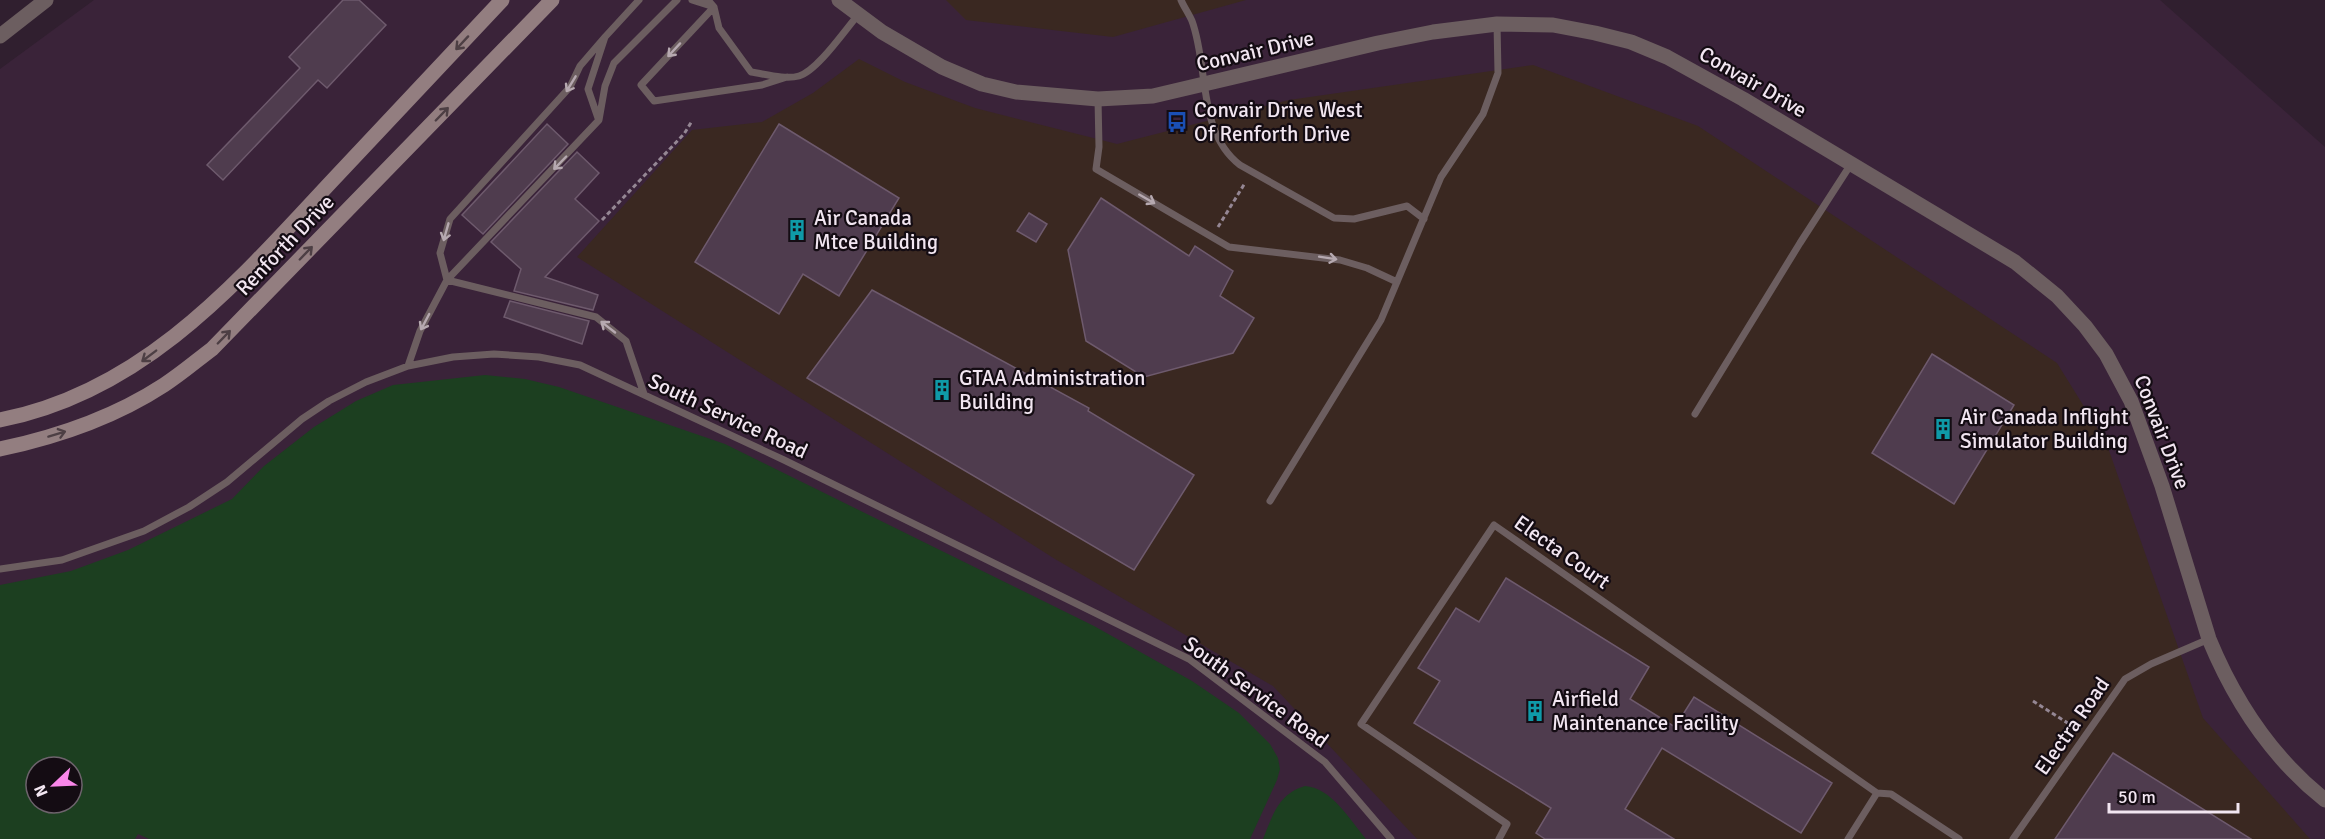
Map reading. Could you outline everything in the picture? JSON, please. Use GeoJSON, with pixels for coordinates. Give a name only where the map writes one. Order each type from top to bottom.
{"type":"FeatureCollection","features":[{"type":"Feature","properties":{"kind":"main road","name":"Renforth Drive"},"geometry":{"type":"LineString","coordinates":[[0,420],[42,409],[90,390],[138,364],[189,326],[241,278],[502,0]]}},
{"type":"Feature","properties":{"kind":"main road","name":"Renforth Drive"},"geometry":{"type":"LineString","coordinates":[[0,449],[59,434],[107,416],[164,385],[212,349],[552,0]]}},
{"type":"Feature","properties":{"kind":"street"},"geometry":{"type":"LineString","coordinates":[[0,36],[46,0]]}},
{"type":"Feature","properties":{"kind":"street","name":"Convair Drive"},"geometry":{"type":"LineString","coordinates":[[839,0],[882,32],[942,66],[982,84],[1016,92],[1098,99],[1153,96],[1378,43],[1433,32],[1497,24],[1553,25],[1595,33],[1640,46],[1667,57],[1743,99],[2015,262],[2057,296],[2092,335],[2106,354],[2131,401],[2148,443],[2209,639],[2222,670],[2252,722],[2284,763],[2325,800]]}},
{"type":"Feature","properties":{"kind":"lane"},"geometry":{"type":"LineString","coordinates":[[447,280],[440,253],[450,219],[570,87],[580,66],[639,0]]}},
{"type":"Feature","properties":{"kind":"lane"},"geometry":{"type":"LineString","coordinates":[[408,366],[420,331],[447,280],[599,120],[605,86],[614,63],[677,0]]}},
{"type":"Feature","properties":{"kind":"lane"},"geometry":{"type":"LineString","coordinates":[[692,0],[714,7]]}},
{"type":"Feature","properties":{"kind":"lane"},"geometry":{"type":"LineString","coordinates":[[708,0],[714,7],[719,28],[751,72],[787,76],[800,76],[828,52],[859,14]]}},
{"type":"Feature","properties":{"kind":"lane"},"geometry":{"type":"LineString","coordinates":[[1184,2],[1192,21],[1204,85],[1220,143],[1229,156],[1240,165],[1334,218],[1354,219],[1407,206],[1424,219]]}},
{"type":"Feature","properties":{"kind":"lane"},"geometry":{"type":"LineString","coordinates":[[714,7],[641,85],[654,101],[762,85],[787,76]]}},
{"type":"Feature","properties":{"kind":"lane"},"geometry":{"type":"LineString","coordinates":[[1270,501],[1381,320],[1441,177],[1483,114],[1498,74],[1497,24]]}},
{"type":"Feature","properties":{"kind":"lane"},"geometry":{"type":"LineString","coordinates":[[599,120],[588,89],[605,37]]}},
{"type":"Feature","properties":{"kind":"lane"},"geometry":{"type":"LineString","coordinates":[[1098,99],[1096,169],[1229,247],[1340,260],[1367,268],[1396,282]]}},
{"type":"Feature","properties":{"kind":"lane"},"geometry":{"type":"LineString","coordinates":[[1695,414],[1851,164]]}},
{"type":"Feature","properties":{"kind":"lane"},"geometry":{"type":"LineString","coordinates":[[447,280],[596,317],[626,341],[644,394]]}},
{"type":"Feature","properties":{"kind":"lane","name":"South Service Road"},"geometry":{"type":"LineString","coordinates":[[0,569],[62,560],[144,531],[189,507],[227,482],[302,418],[366,382],[408,366],[453,357],[494,354],[539,357],[580,365],[644,394],[784,459],[1189,658],[1325,762],[1390,839]]}},
{"type":"Feature","properties":{"kind":"lane","name":"Electa Court"},"geometry":{"type":"LineString","coordinates":[[1499,839],[1508,824],[1362,724],[1494,525],[1877,793]]}},
{"type":"Feature","properties":{"kind":"lane","name":"Electra Road"},"geometry":{"type":"LineString","coordinates":[[2013,839],[2125,679],[2209,639]]}},
{"type":"Feature","properties":{"kind":"lane"},"geometry":{"type":"LineString","coordinates":[[1848,839],[1877,793],[1891,794],[1959,839]]}},
{"type":"Feature","properties":{"kind":"path"},"geometry":{"type":"LineString","coordinates":[[602,220],[684,134],[692,121]]}},
{"type":"Feature","properties":{"kind":"path"},"geometry":{"type":"LineString","coordinates":[[1213,237],[1245,183]]}},
{"type":"Feature","properties":{"kind":"path"},"geometry":{"type":"LineString","coordinates":[[2033,701],[2085,734]]}},
{"type":"Feature","properties":{"kind":"shaded area"},"geometry":{"type":"Polygon","coordinates":[[[94,0],[2160,0],[2325,147],[2325,839],[0,839],[0,69],[94,0]]]}},
{"type":"Feature","properties":{"kind":"shaded area"},"geometry":{"type":"Polygon","coordinates":[[[946,0],[1246,0],[1113,37],[966,20],[946,0]]]}},
{"type":"Feature","properties":{"kind":"shaded area"},"geometry":{"type":"Polygon","coordinates":[[[859,59],[905,82],[975,108],[1117,144],[1289,100],[1533,65],[1698,126],[2057,363],[2106,442],[2203,718],[2310,839],[1417,839],[1273,686],[1055,559],[577,257],[692,130],[762,122],[813,93],[859,59]]]}},
{"type":"Feature","properties":{"kind":"green space"},"geometry":{"type":"Polygon","coordinates":[[[485,375],[525,379],[559,387],[725,444],[1094,626],[1192,681],[1239,713],[1270,744],[1278,758],[1280,769],[1277,780],[1250,839],[149,839],[138,834],[135,839],[0,839],[0,585],[71,571],[128,550],[232,499],[264,466],[314,427],[356,401],[393,385],[485,375]]]}},
{"type":"Feature","properties":{"kind":"green space"},"geometry":{"type":"Polygon","coordinates":[[[1305,786],[1324,792],[1340,806],[1366,839],[1263,839],[1282,800],[1288,794],[1305,786]]]}},
{"type":"Feature","properties":{"kind":"building"},"geometry":{"type":"Polygon","coordinates":[[[343,0],[359,0],[386,25],[327,88],[318,80],[223,180],[207,165],[300,68],[289,57],[343,0]]]}},
{"type":"Feature","properties":{"kind":"building"},"geometry":{"type":"Polygon","coordinates":[[[547,124],[568,144],[483,234],[462,215],[547,124]]]}},
{"type":"Feature","properties":{"kind":"building","name":"Air Canada Mtce Building"},"geometry":{"type":"Polygon","coordinates":[[[779,124],[899,198],[839,296],[803,274],[779,314],[695,262],[779,124]]]}},
{"type":"Feature","properties":{"kind":"building"},"geometry":{"type":"Polygon","coordinates":[[[577,152],[599,173],[575,199],[599,221],[545,277],[598,295],[593,310],[514,291],[521,269],[491,242],[577,152]]]}},
{"type":"Feature","properties":{"kind":"building"},"geometry":{"type":"Polygon","coordinates":[[[1101,198],[1189,256],[1195,246],[1233,271],[1220,296],[1254,318],[1233,353],[1144,377],[1086,341],[1068,250],[1101,198]]]}},
{"type":"Feature","properties":{"kind":"building"},"geometry":{"type":"Polygon","coordinates":[[[1029,213],[1047,224],[1036,242],[1017,231],[1029,213]]]}},
{"type":"Feature","properties":{"kind":"building","name":"GTAA Administration Building"},"geometry":{"type":"Polygon","coordinates":[[[872,290],[1089,408],[1088,411],[1194,475],[1134,570],[807,378],[872,290]]]}},
{"type":"Feature","properties":{"kind":"building"},"geometry":{"type":"Polygon","coordinates":[[[510,301],[589,321],[582,344],[504,317],[510,301]]]}},
{"type":"Feature","properties":{"kind":"building","name":"Air Canada Inflight Simulator Building"},"geometry":{"type":"Polygon","coordinates":[[[1932,354],[2014,405],[1954,504],[1872,453],[1932,354]]]}},
{"type":"Feature","properties":{"kind":"building","name":"Airfield Maintenance Facility"},"geometry":{"type":"Polygon","coordinates":[[[1506,578],[1649,667],[1630,699],[1675,727],[1694,697],[1832,783],[1801,833],[1662,748],[1625,809],[1674,839],[1545,839],[1536,833],[1551,808],[1414,723],[1440,681],[1418,668],[1456,608],[1479,622],[1506,578]]]}},
{"type":"Feature","properties":{"kind":"building"},"geometry":{"type":"Polygon","coordinates":[[[2113,753],[2251,839],[2055,839],[2113,753]]]}},
{"type":"Feature","properties":{"kind":"place","name":"Convair Drive West Of Renforth Drive"},"geometry":{"type":"Point","coordinates":[1177,122]}},
{"type":"Feature","properties":{"kind":"place","name":"Air Canada Mtce Building"},"geometry":{"type":"Point","coordinates":[797,230]}},
{"type":"Feature","properties":{"kind":"place","name":"GTAA Administration Building"},"geometry":{"type":"Point","coordinates":[942,390]}},
{"type":"Feature","properties":{"kind":"place","name":"Air Canada Inflight Simulator Building"},"geometry":{"type":"Point","coordinates":[1943,429]}},
{"type":"Feature","properties":{"kind":"place","name":"Airfield Maintenance Facility"},"geometry":{"type":"Point","coordinates":[1535,711]}}]}
